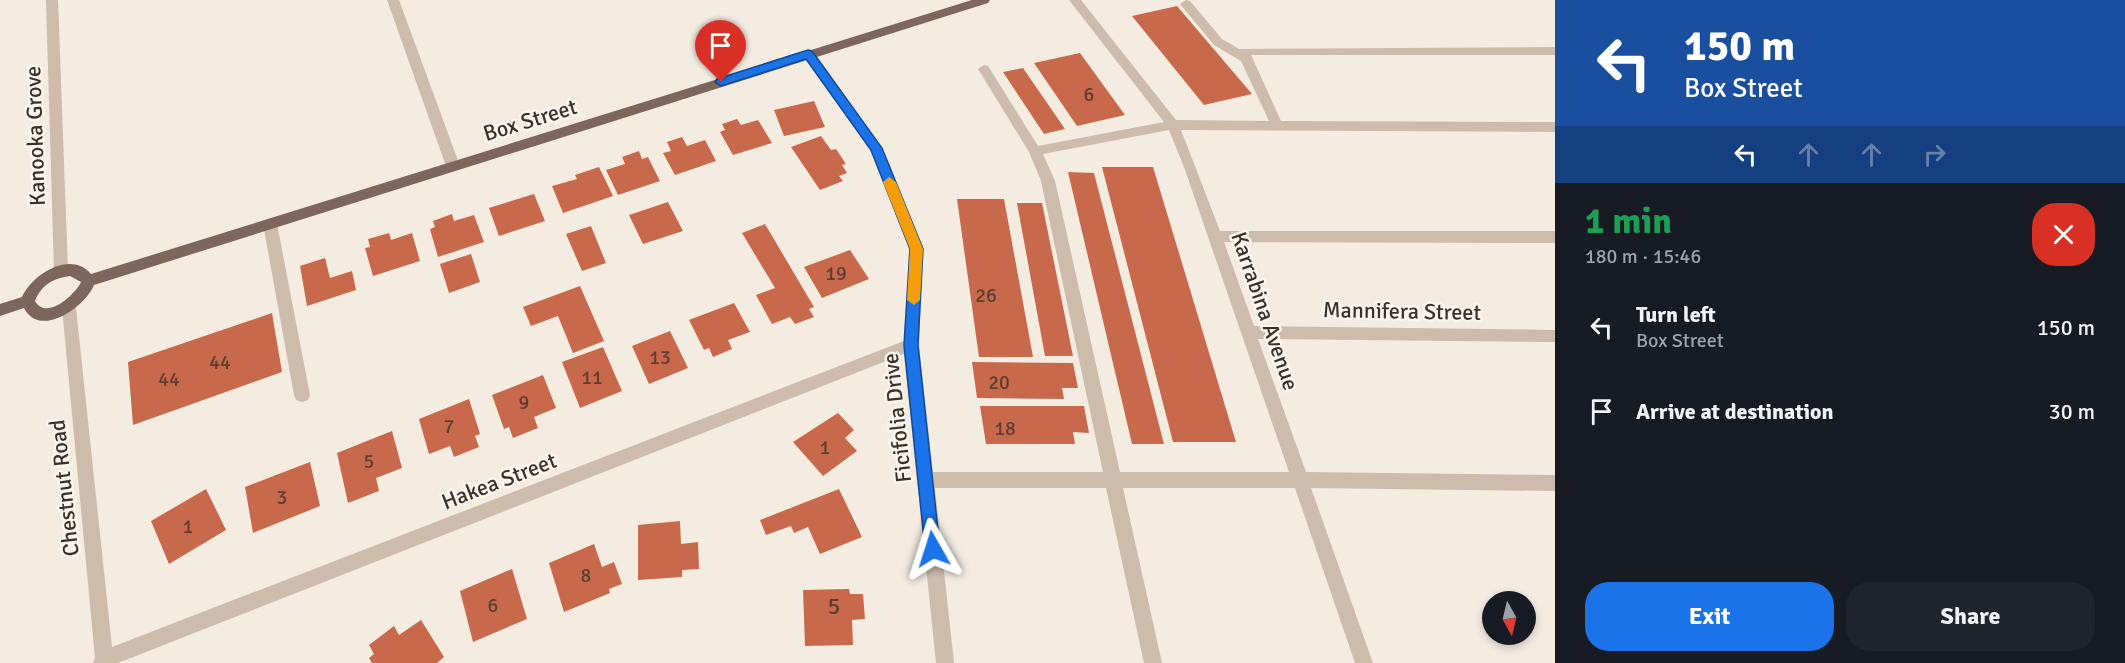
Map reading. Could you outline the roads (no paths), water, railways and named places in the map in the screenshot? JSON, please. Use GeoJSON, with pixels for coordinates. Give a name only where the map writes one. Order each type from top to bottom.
{"type":"FeatureCollection","features":[{"type":"Feature","properties":{"kind":"main road","name":"Box Street"},"geometry":{"type":"LineString","coordinates":[[88,281],[984,0]]}},
{"type":"Feature","properties":{"kind":"main road"},"geometry":{"type":"LineString","coordinates":[[0,310],[28,301],[35,286],[43,279],[61,271],[79,271],[88,281],[82,296],[69,308],[59,312],[39,314],[33,310],[28,301]]}},
{"type":"Feature","properties":{"kind":"street","name":"Kanooka Grove"},"geometry":{"type":"LineString","coordinates":[[52,0],[61,271]]}},
{"type":"Feature","properties":{"kind":"street"},"geometry":{"type":"LineString","coordinates":[[393,0],[453,166]]}},
{"type":"Feature","properties":{"kind":"street","name":"Karrabina Avenue"},"geometry":{"type":"LineString","coordinates":[[1075,0],[1173,125],[1191,167],[1364,663]]}},
{"type":"Feature","properties":{"kind":"street"},"geometry":{"type":"LineString","coordinates":[[1186,4],[1218,42],[1246,58]]}},
{"type":"Feature","properties":{"kind":"street"},"geometry":{"type":"LineString","coordinates":[[1277,125],[1243,51],[1555,51]]}},
{"type":"Feature","properties":{"kind":"street","name":"Ficifolia Drive"},"geometry":{"type":"LineString","coordinates":[[808,54],[876,148],[916,249],[911,345],[945,663]]}},
{"type":"Feature","properties":{"kind":"street"},"geometry":{"type":"LineString","coordinates":[[984,69],[1035,151],[1048,181],[1153,663]]}},
{"type":"Feature","properties":{"kind":"street"},"geometry":{"type":"LineString","coordinates":[[1035,151],[1173,125],[1555,127]]}},
{"type":"Feature","properties":{"kind":"street"},"geometry":{"type":"LineString","coordinates":[[270,224],[302,395]]}},
{"type":"Feature","properties":{"kind":"street"},"geometry":{"type":"LineString","coordinates":[[1215,236],[1555,237]]}},
{"type":"Feature","properties":{"kind":"street","name":"Chestnut Road"},"geometry":{"type":"LineString","coordinates":[[69,308],[103,661]]}},
{"type":"Feature","properties":{"kind":"street","name":"Mannifera Street"},"geometry":{"type":"LineString","coordinates":[[1248,332],[1555,336]]}},
{"type":"Feature","properties":{"kind":"street","name":"Hakea Street"},"geometry":{"type":"LineString","coordinates":[[103,661],[911,345]]}},
{"type":"Feature","properties":{"kind":"street"},"geometry":{"type":"LineString","coordinates":[[925,480],[1555,483]]}}]}
